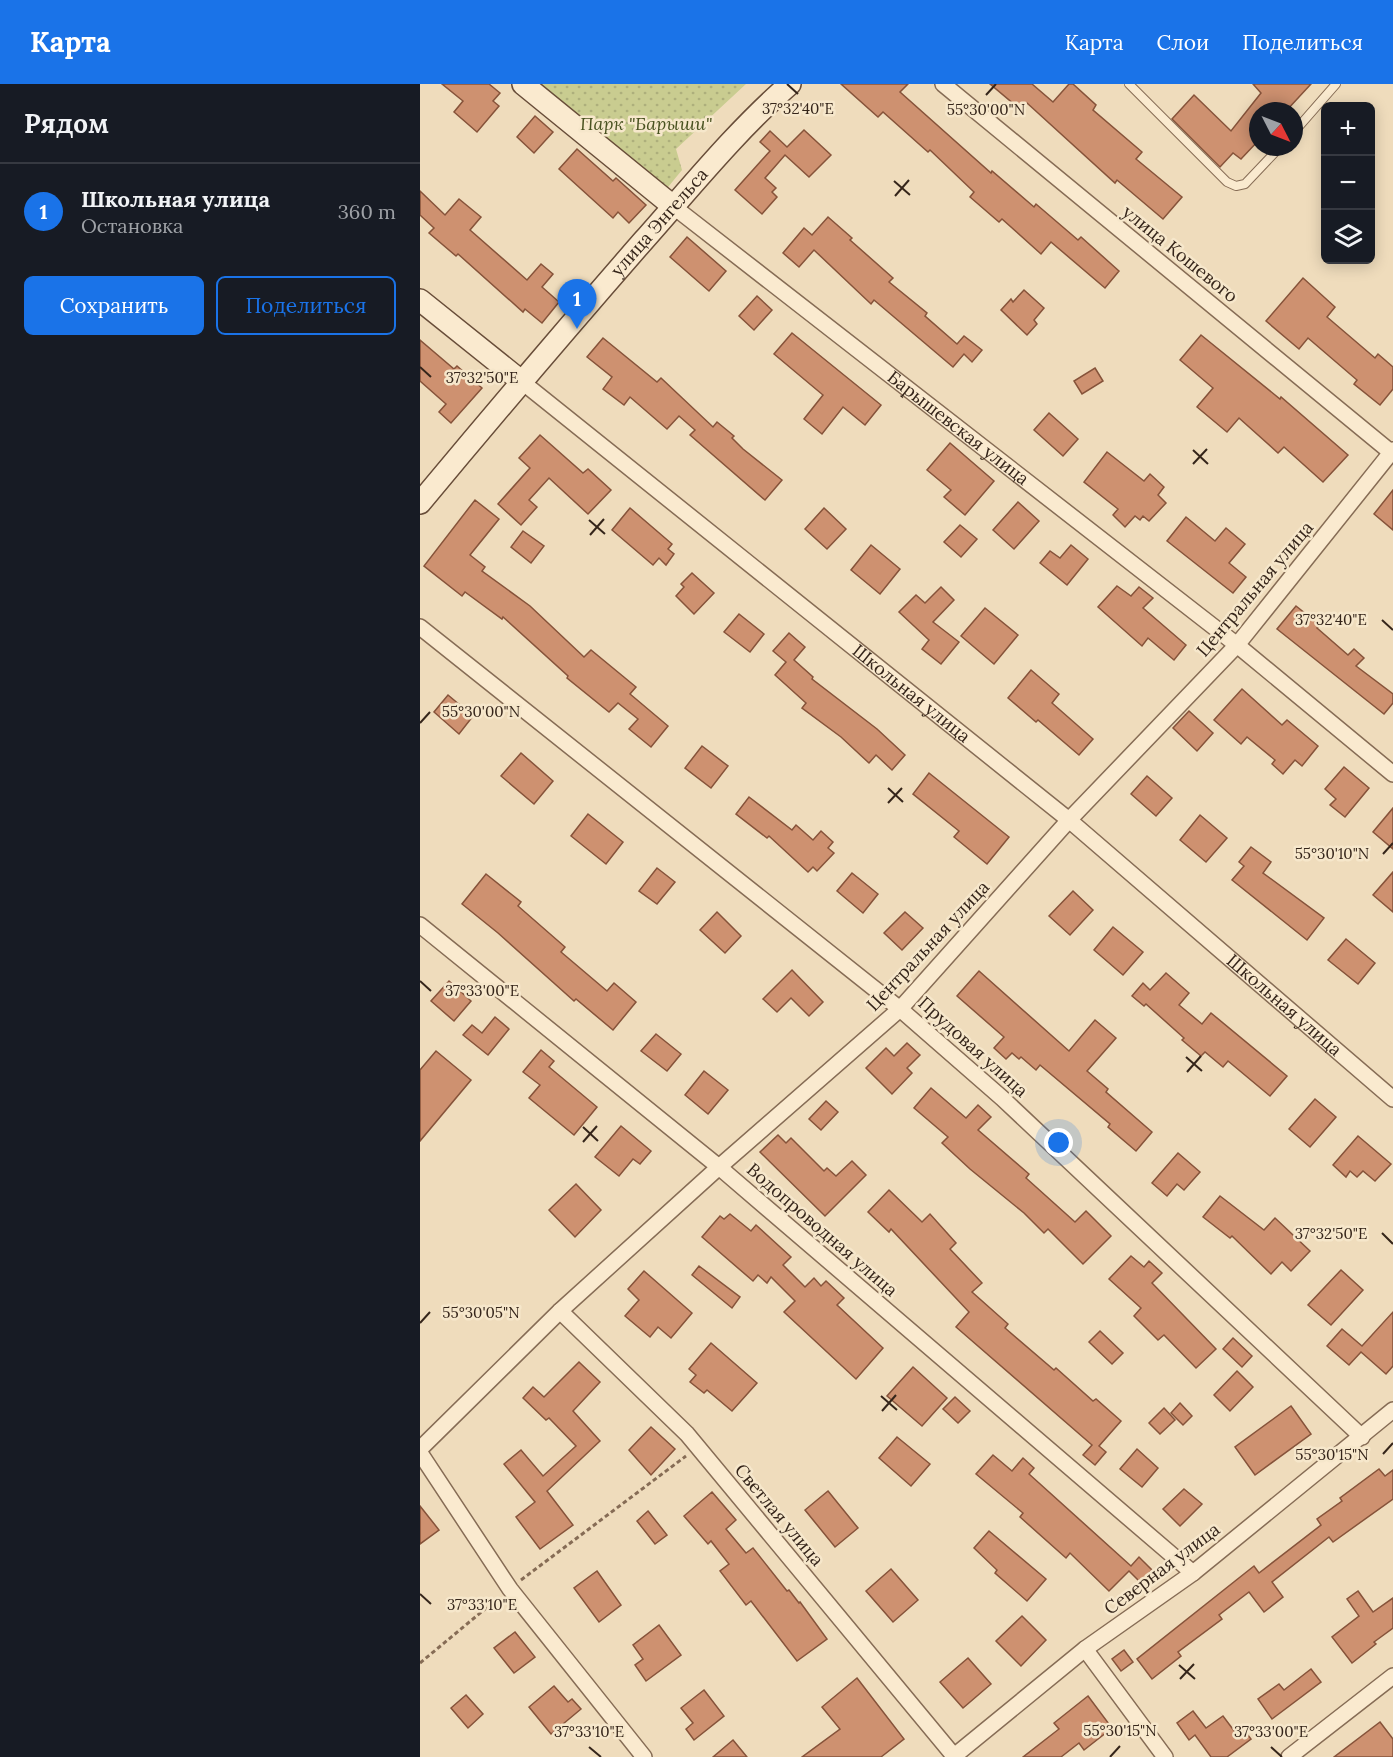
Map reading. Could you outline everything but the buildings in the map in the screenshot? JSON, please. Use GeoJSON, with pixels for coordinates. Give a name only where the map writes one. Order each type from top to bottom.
{"type":"FeatureCollection","features":[{"type":"Feature","properties":{"kind":"street","name":"Барышевская улица"},"geometry":{"type":"LineString","coordinates":[[523,84],[674,207],[1237,645],[1393,774]]}},
{"type":"Feature","properties":{"kind":"street","name":"улица Энгельса"},"geometry":{"type":"LineString","coordinates":[[420,503],[521,381],[674,207],[765,106],[790,84]]}},
{"type":"Feature","properties":{"kind":"street","name":"улица Кошевого"},"geometry":{"type":"LineString","coordinates":[[943,84],[1392,452]]}},
{"type":"Feature","properties":{"kind":"street","name":"Школьная улица"},"geometry":{"type":"LineString","coordinates":[[420,300],[1069,820],[1393,1099]]}},
{"type":"Feature","properties":{"kind":"street","name":"Центральная улица"},"geometry":{"type":"LineString","coordinates":[[420,1451],[560,1311],[719,1167],[900,1009],[1069,820],[1237,645],[1392,452]]}},
{"type":"Feature","properties":{"kind":"street","name":"Прудовая улица"},"geometry":{"type":"LineString","coordinates":[[420,627],[900,1009],[1002,1098],[1362,1437]]}},
{"type":"Feature","properties":{"kind":"street","name":"Водопроводная улица"},"geometry":{"type":"LineString","coordinates":[[420,925],[719,1167],[1193,1573]]}},
{"type":"Feature","properties":{"kind":"street","name":"Светлая улица"},"geometry":{"type":"LineString","coordinates":[[560,1311],[687,1434],[953,1757]]}},
{"type":"Feature","properties":{"kind":"street","name":"Северная улица"},"geometry":{"type":"LineString","coordinates":[[953,1757],[1085,1649],[1193,1573],[1393,1410]]}},
{"type":"Feature","properties":{"kind":"street"},"geometry":{"type":"LineString","coordinates":[[420,1451],[510,1589],[644,1757]]}},
{"type":"Feature","properties":{"kind":"street"},"geometry":{"type":"LineString","coordinates":[[1085,1649],[1165,1757]]}},
{"type":"Feature","properties":{"kind":"street"},"geometry":{"type":"LineString","coordinates":[[1289,1757],[1393,1676]]}},
{"type":"Feature","properties":{"kind":"lane"},"geometry":{"type":"LineString","coordinates":[[1130,84],[1227,182],[1236,186],[1245,184],[1271,156]]}},
{"type":"Feature","properties":{"kind":"lane"},"geometry":{"type":"LineString","coordinates":[[1303,122],[1336,84]]}},
{"type":"Feature","properties":{"kind":"path"},"geometry":{"type":"LineString","coordinates":[[420,1663],[510,1589],[697,1448]]}},
{"type":"Feature","properties":{"kind":"green space","name":"Парк \"Барыши\""},"geometry":{"type":"Polygon","coordinates":[[[531,84],[746,84],[676,149],[682,170],[664,192],[531,84]]]}},
{"type":"Feature","properties":{"kind":"place","name":"Школьная улица"},"geometry":{"type":"Point","coordinates":[577,329]}}]}
